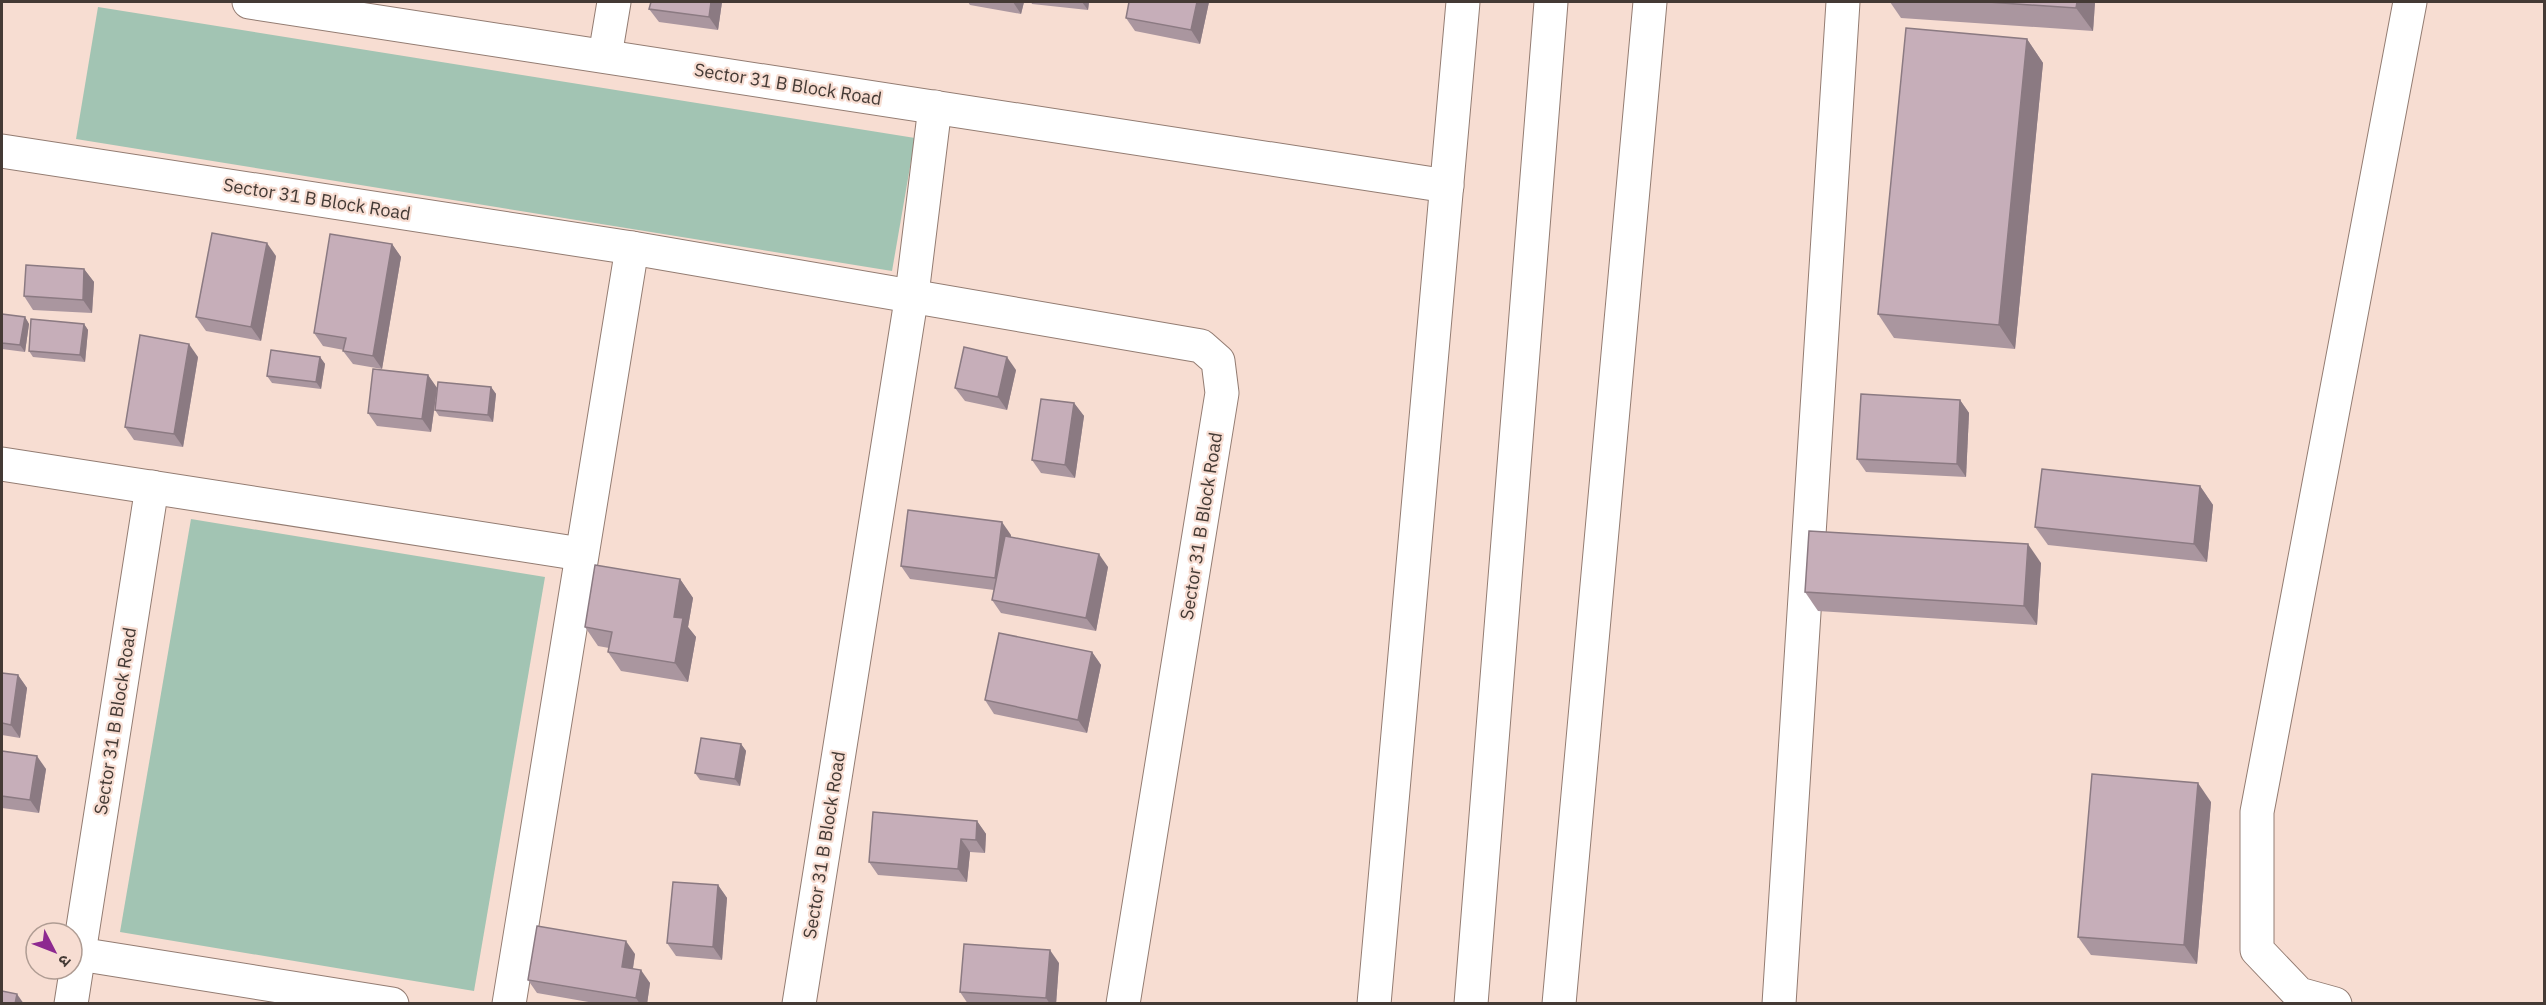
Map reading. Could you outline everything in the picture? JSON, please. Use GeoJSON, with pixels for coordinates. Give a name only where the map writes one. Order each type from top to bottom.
{"type":"FeatureCollection","features":[{"type":"Feature","properties":{"kind":"street","name":"Sector 31 B Block Road"},"geometry":{"type":"LineString","coordinates":[[249,2],[1447,186]]}},
{"type":"Feature","properties":{"kind":"street"},"geometry":{"type":"LineString","coordinates":[[605,56],[614,2]]}},
{"type":"Feature","properties":{"kind":"street"},"geometry":{"type":"LineString","coordinates":[[1374,1004],[1463,2]]}},
{"type":"Feature","properties":{"kind":"street"},"geometry":{"type":"LineString","coordinates":[[1471,1004],[1551,2]]}},
{"type":"Feature","properties":{"kind":"street"},"geometry":{"type":"LineString","coordinates":[[1559,1004],[1650,2]]}},
{"type":"Feature","properties":{"kind":"street"},"geometry":{"type":"LineString","coordinates":[[1779,1004],[1843,2]]}},
{"type":"Feature","properties":{"kind":"street"},"geometry":{"type":"LineString","coordinates":[[2336,1004],[2299,994],[2257,950],[2257,812],[2410,2]]}},
{"type":"Feature","properties":{"kind":"street","name":"Sector 31 B Block Road"},"geometry":{"type":"LineString","coordinates":[[799,1004],[912,294],[935,107]]}},
{"type":"Feature","properties":{"kind":"street","name":"Sector 31 B Block Road"},"geometry":{"type":"LineString","coordinates":[[2,151],[632,248],[912,294],[1201,346],[1218,361],[1222,393],[1123,1004]]}},
{"type":"Feature","properties":{"kind":"street"},"geometry":{"type":"LineString","coordinates":[[508,1004],[632,248]]}},
{"type":"Feature","properties":{"kind":"street"},"geometry":{"type":"LineString","coordinates":[[2,464],[581,554]]}},
{"type":"Feature","properties":{"kind":"street","name":"Sector 31 B Block Road"},"geometry":{"type":"LineString","coordinates":[[84,922],[152,487]]}},
{"type":"Feature","properties":{"kind":"street"},"geometry":{"type":"LineString","coordinates":[[84,955],[392,1004]]}},
{"type":"Feature","properties":{"kind":"street","name":"Sector 31 B Block Road"},"geometry":{"type":"LineString","coordinates":[[71,1004],[75,981]]}},
{"type":"Feature","properties":{"kind":"green space"},"geometry":{"type":"Polygon","coordinates":[[[98,7],[915,138],[892,271],[76,139],[98,7]]]}},
{"type":"Feature","properties":{"kind":"green space"},"geometry":{"type":"Polygon","coordinates":[[[191,519],[545,577],[474,991],[120,932],[191,519]]]}},
{"type":"Feature","properties":{"kind":"building"},"geometry":{"type":"Polygon","coordinates":[[[651,2],[711,2],[709,17],[649,9],[651,2]]]}},
{"type":"Feature","properties":{"kind":"building"},"geometry":{"type":"Polygon","coordinates":[[[1129,2],[1197,2],[1191,30],[1126,18],[1129,2]]]}},
{"type":"Feature","properties":{"kind":"building"},"geometry":{"type":"Polygon","coordinates":[[[1988,2],[2077,2],[2076,8],[1988,2]]]}},
{"type":"Feature","properties":{"kind":"building"},"geometry":{"type":"Polygon","coordinates":[[[1906,28],[2027,39],[1999,325],[1878,314],[1906,28]]]}},
{"type":"Feature","properties":{"kind":"building"},"geometry":{"type":"Polygon","coordinates":[[[212,233],[267,243],[251,327],[196,317],[212,233]]]}},
{"type":"Feature","properties":{"kind":"building"},"geometry":{"type":"Polygon","coordinates":[[[330,234],[392,244],[373,356],[343,351],[346,338],[314,333],[330,234]]]}},
{"type":"Feature","properties":{"kind":"building"},"geometry":{"type":"Polygon","coordinates":[[[26,265],[84,269],[83,300],[24,296],[26,265]]]}},
{"type":"Feature","properties":{"kind":"building"},"geometry":{"type":"Polygon","coordinates":[[[2,314],[25,317],[20,345],[2,343],[2,314]]]}},
{"type":"Feature","properties":{"kind":"building"},"geometry":{"type":"Polygon","coordinates":[[[31,319],[84,324],[80,355],[29,351],[31,319]]]}},
{"type":"Feature","properties":{"kind":"building"},"geometry":{"type":"Polygon","coordinates":[[[140,335],[189,344],[174,434],[125,427],[140,335]]]}},
{"type":"Feature","properties":{"kind":"building"},"geometry":{"type":"Polygon","coordinates":[[[964,347],[1007,357],[998,397],[955,388],[964,347]]]}},
{"type":"Feature","properties":{"kind":"building"},"geometry":{"type":"Polygon","coordinates":[[[271,350],[320,357],[316,382],[267,376],[271,350]]]}},
{"type":"Feature","properties":{"kind":"building"},"geometry":{"type":"Polygon","coordinates":[[[373,369],[428,375],[422,419],[368,413],[373,369]]]}},
{"type":"Feature","properties":{"kind":"building"},"geometry":{"type":"Polygon","coordinates":[[[438,382],[491,387],[488,415],[435,410],[438,382]]]}},
{"type":"Feature","properties":{"kind":"building"},"geometry":{"type":"Polygon","coordinates":[[[1861,394],[1960,400],[1957,464],[1857,459],[1861,394]]]}},
{"type":"Feature","properties":{"kind":"building"},"geometry":{"type":"Polygon","coordinates":[[[1041,399],[1074,403],[1065,465],[1032,460],[1041,399]]]}},
{"type":"Feature","properties":{"kind":"building"},"geometry":{"type":"Polygon","coordinates":[[[2042,469],[2200,486],[2194,544],[2035,527],[2042,469]]]}},
{"type":"Feature","properties":{"kind":"building"},"geometry":{"type":"Polygon","coordinates":[[[908,510],[1002,522],[995,578],[901,566],[908,510]]]}},
{"type":"Feature","properties":{"kind":"building"},"geometry":{"type":"Polygon","coordinates":[[[1809,531],[2028,544],[2024,606],[1805,592],[1809,531]]]}},
{"type":"Feature","properties":{"kind":"building"},"geometry":{"type":"Polygon","coordinates":[[[1005,536],[1099,554],[1086,618],[992,600],[1005,536]]]}},
{"type":"Feature","properties":{"kind":"building"},"geometry":{"type":"Polygon","coordinates":[[[595,565],[680,579],[674,617],[683,618],[675,663],[608,652],[612,632],[585,627],[595,565]]]}},
{"type":"Feature","properties":{"kind":"building"},"geometry":{"type":"Polygon","coordinates":[[[999,633],[1092,652],[1078,720],[985,700],[999,633]]]}},
{"type":"Feature","properties":{"kind":"building"},"geometry":{"type":"Polygon","coordinates":[[[2,673],[18,675],[11,725],[2,723],[2,673]]]}},
{"type":"Feature","properties":{"kind":"building"},"geometry":{"type":"Polygon","coordinates":[[[701,738],[741,744],[735,779],[695,773],[701,738]]]}},
{"type":"Feature","properties":{"kind":"building"},"geometry":{"type":"Polygon","coordinates":[[[2,751],[37,756],[30,800],[2,796],[2,751]]]}},
{"type":"Feature","properties":{"kind":"building"},"geometry":{"type":"Polygon","coordinates":[[[2092,774],[2198,783],[2184,945],[2078,937],[2092,774]]]}},
{"type":"Feature","properties":{"kind":"building"},"geometry":{"type":"Polygon","coordinates":[[[873,812],[977,821],[976,840],[961,839],[958,869],[869,862],[873,812]]]}},
{"type":"Feature","properties":{"kind":"building"},"geometry":{"type":"Polygon","coordinates":[[[673,882],[718,885],[713,947],[667,943],[673,882]]]}},
{"type":"Feature","properties":{"kind":"building"},"geometry":{"type":"Polygon","coordinates":[[[537,926],[626,941],[622,967],[641,970],[636,998],[528,980],[537,926]]]}},
{"type":"Feature","properties":{"kind":"building"},"geometry":{"type":"Polygon","coordinates":[[[964,944],[1050,950],[1046,998],[960,992],[964,944]]]}},
{"type":"Feature","properties":{"kind":"building"},"geometry":{"type":"Polygon","coordinates":[[[2,991],[17,994],[15,1004],[2,1004],[2,991]]]}}]}
